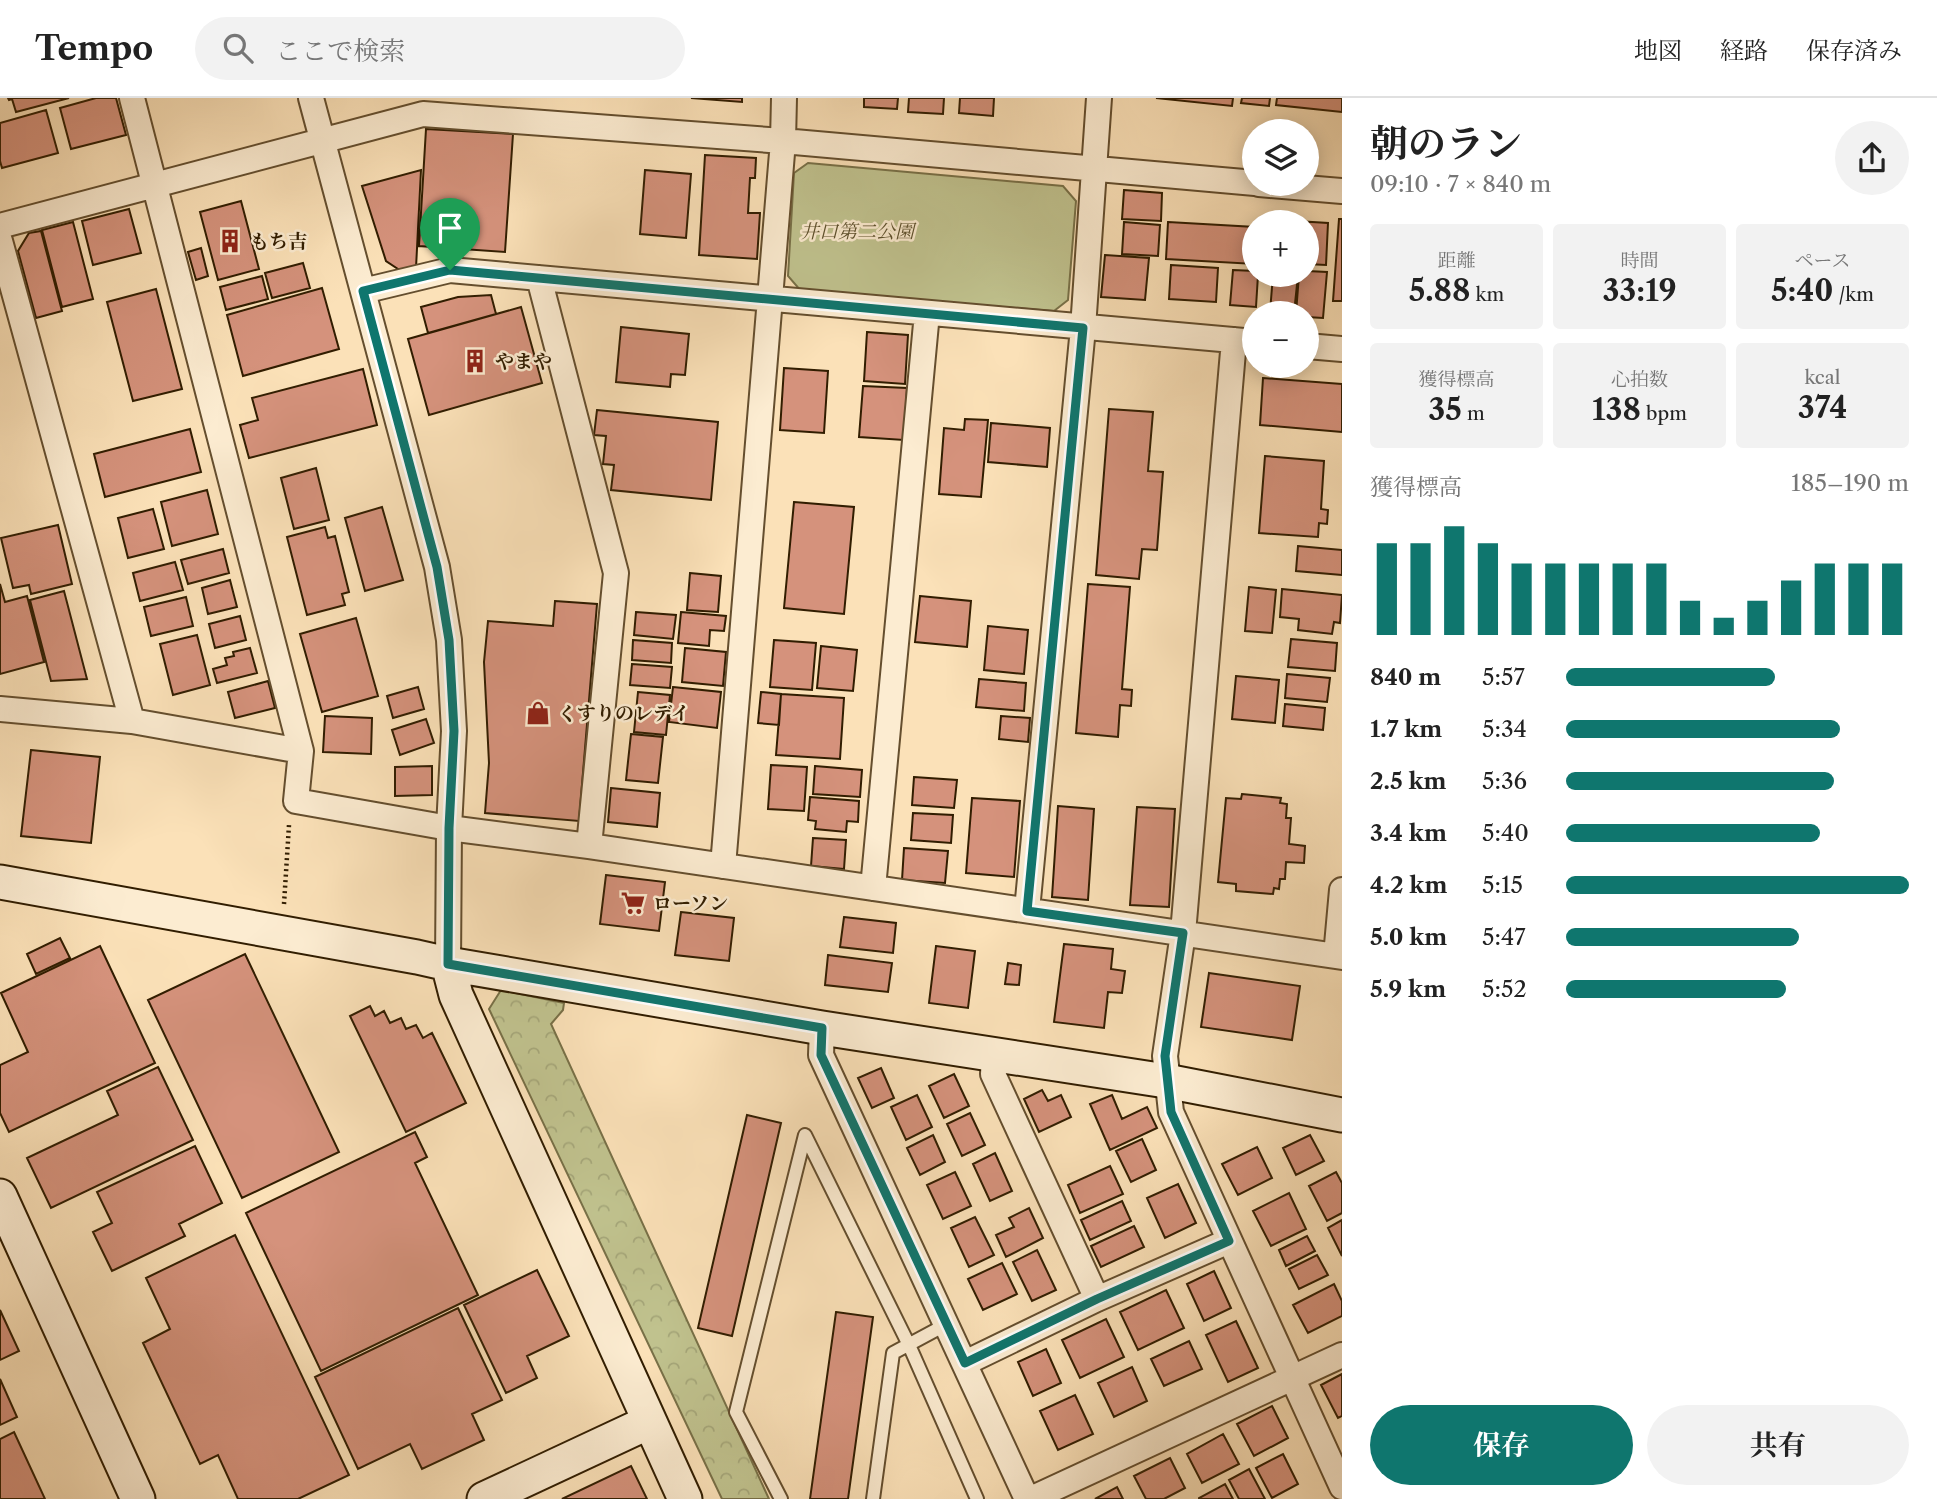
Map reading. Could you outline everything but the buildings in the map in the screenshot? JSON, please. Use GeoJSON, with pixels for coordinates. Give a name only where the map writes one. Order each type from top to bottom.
{"type":"FeatureCollection","features":[{"type":"Feature","properties":{"kind":"street"},"geometry":{"type":"LineString","coordinates":[[132,98],[301,751],[296,802],[449,828],[589,846],[1339,956],[1342,890]]}},
{"type":"Feature","properties":{"kind":"street"},"geometry":{"type":"LineString","coordinates":[[311,98],[437,567],[449,640],[454,731],[449,828],[448,964],[456,995],[685,1499]]}},
{"type":"Feature","properties":{"kind":"street"},"geometry":{"type":"LineString","coordinates":[[723,866],[783,141],[783,98]]}},
{"type":"Feature","properties":{"kind":"street"},"geometry":{"type":"LineString","coordinates":[[1027,911],[1083,328],[1099,98]]}},
{"type":"Feature","properties":{"kind":"street"},"geometry":{"type":"LineString","coordinates":[[0,226],[423,114],[783,141],[1242,183]]}},
{"type":"Feature","properties":{"kind":"street"},"geometry":{"type":"LineString","coordinates":[[1319,189],[1342,191]]}},
{"type":"Feature","properties":{"kind":"street"},"geometry":{"type":"LineString","coordinates":[[0,241],[132,721]]}},
{"type":"Feature","properties":{"kind":"street"},"geometry":{"type":"LineString","coordinates":[[363,291],[450,270],[1242,341]]}},
{"type":"Feature","properties":{"kind":"street"},"geometry":{"type":"LineString","coordinates":[[539,278],[616,573],[589,846]]}},
{"type":"Feature","properties":{"kind":"street"},"geometry":{"type":"LineString","coordinates":[[873,888],[927,313]]}},
{"type":"Feature","properties":{"kind":"street"},"geometry":{"type":"LineString","coordinates":[[1319,347],[1342,349]]}},
{"type":"Feature","properties":{"kind":"street"},"geometry":{"type":"LineString","coordinates":[[1242,360],[1183,933],[1165,1056],[1167,1082],[1171,1112],[1342,1488]]}},
{"type":"Feature","properties":{"kind":"street"},"geometry":{"type":"LineString","coordinates":[[0,709],[132,721],[301,751]]}},
{"type":"Feature","properties":{"kind":"street"},"geometry":{"type":"LineString","coordinates":[[0,882],[448,964],[822,1028],[1167,1082],[1342,1115]]}},
{"type":"Feature","properties":{"kind":"street"},"geometry":{"type":"LineString","coordinates":[[822,1028],[821,1055],[1029,1499],[1342,1354]]}},
{"type":"Feature","properties":{"kind":"street"},"geometry":{"type":"LineString","coordinates":[[994,1055],[993,1074],[1097,1299]]}},
{"type":"Feature","properties":{"kind":"street"},"geometry":{"type":"LineString","coordinates":[[0,1196],[138,1499]]}},
{"type":"Feature","properties":{"kind":"street"},"geometry":{"type":"LineString","coordinates":[[965,1363],[1097,1299],[1229,1241]]}},
{"type":"Feature","properties":{"kind":"street"},"geometry":{"type":"LineString","coordinates":[[484,1499],[649,1422]]}},
{"type":"Feature","properties":{"kind":"lane"},"geometry":{"type":"LineString","coordinates":[[782,1499],[736,1412],[805,1135],[909,1345],[977,1499]]}},
{"type":"Feature","properties":{"kind":"lane"},"geometry":{"type":"LineString","coordinates":[[873,1499],[893,1353],[947,1324]]}},
{"type":"Feature","properties":{"kind":"path"},"geometry":{"type":"LineString","coordinates":[[284,907],[289,816],[296,802]]}},
{"type":"Feature","properties":{"kind":"green space","name":"井口第二公園"},"geometry":{"type":"Polygon","coordinates":[[[808,163],[1063,186],[1076,201],[1068,300],[1054,311],[801,291],[788,276],[794,173],[808,163]]]}},
{"type":"Feature","properties":{"kind":"green space"},"geometry":{"type":"Polygon","coordinates":[[[501,990],[564,1003],[563,1010],[551,1024],[769,1499],[722,1499],[489,1009],[501,990]]]}},
{"type":"Feature","properties":{"kind":"place","name":"もち吉"},"geometry":{"type":"Point","coordinates":[230,241]}},
{"type":"Feature","properties":{"kind":"place","name":"やまや"},"geometry":{"type":"Point","coordinates":[475,361]}},
{"type":"Feature","properties":{"kind":"place","name":"くすりのレデイ"},"geometry":{"type":"Point","coordinates":[538,713]}},
{"type":"Feature","properties":{"kind":"place","name":"ローソン"},"geometry":{"type":"Point","coordinates":[633,903]}},
{"type":"Feature","properties":{"kind":"route"},"geometry":{"type":"LineString","coordinates":[[450,270],[1083,328],[1027,911],[1183,933],[1165,1056],[1171,1112],[1229,1241],[1097,1299],[965,1363],[821,1055],[822,1028],[448,964],[449,828],[454,731],[449,640],[437,567],[363,291],[450,270]]}}]}
